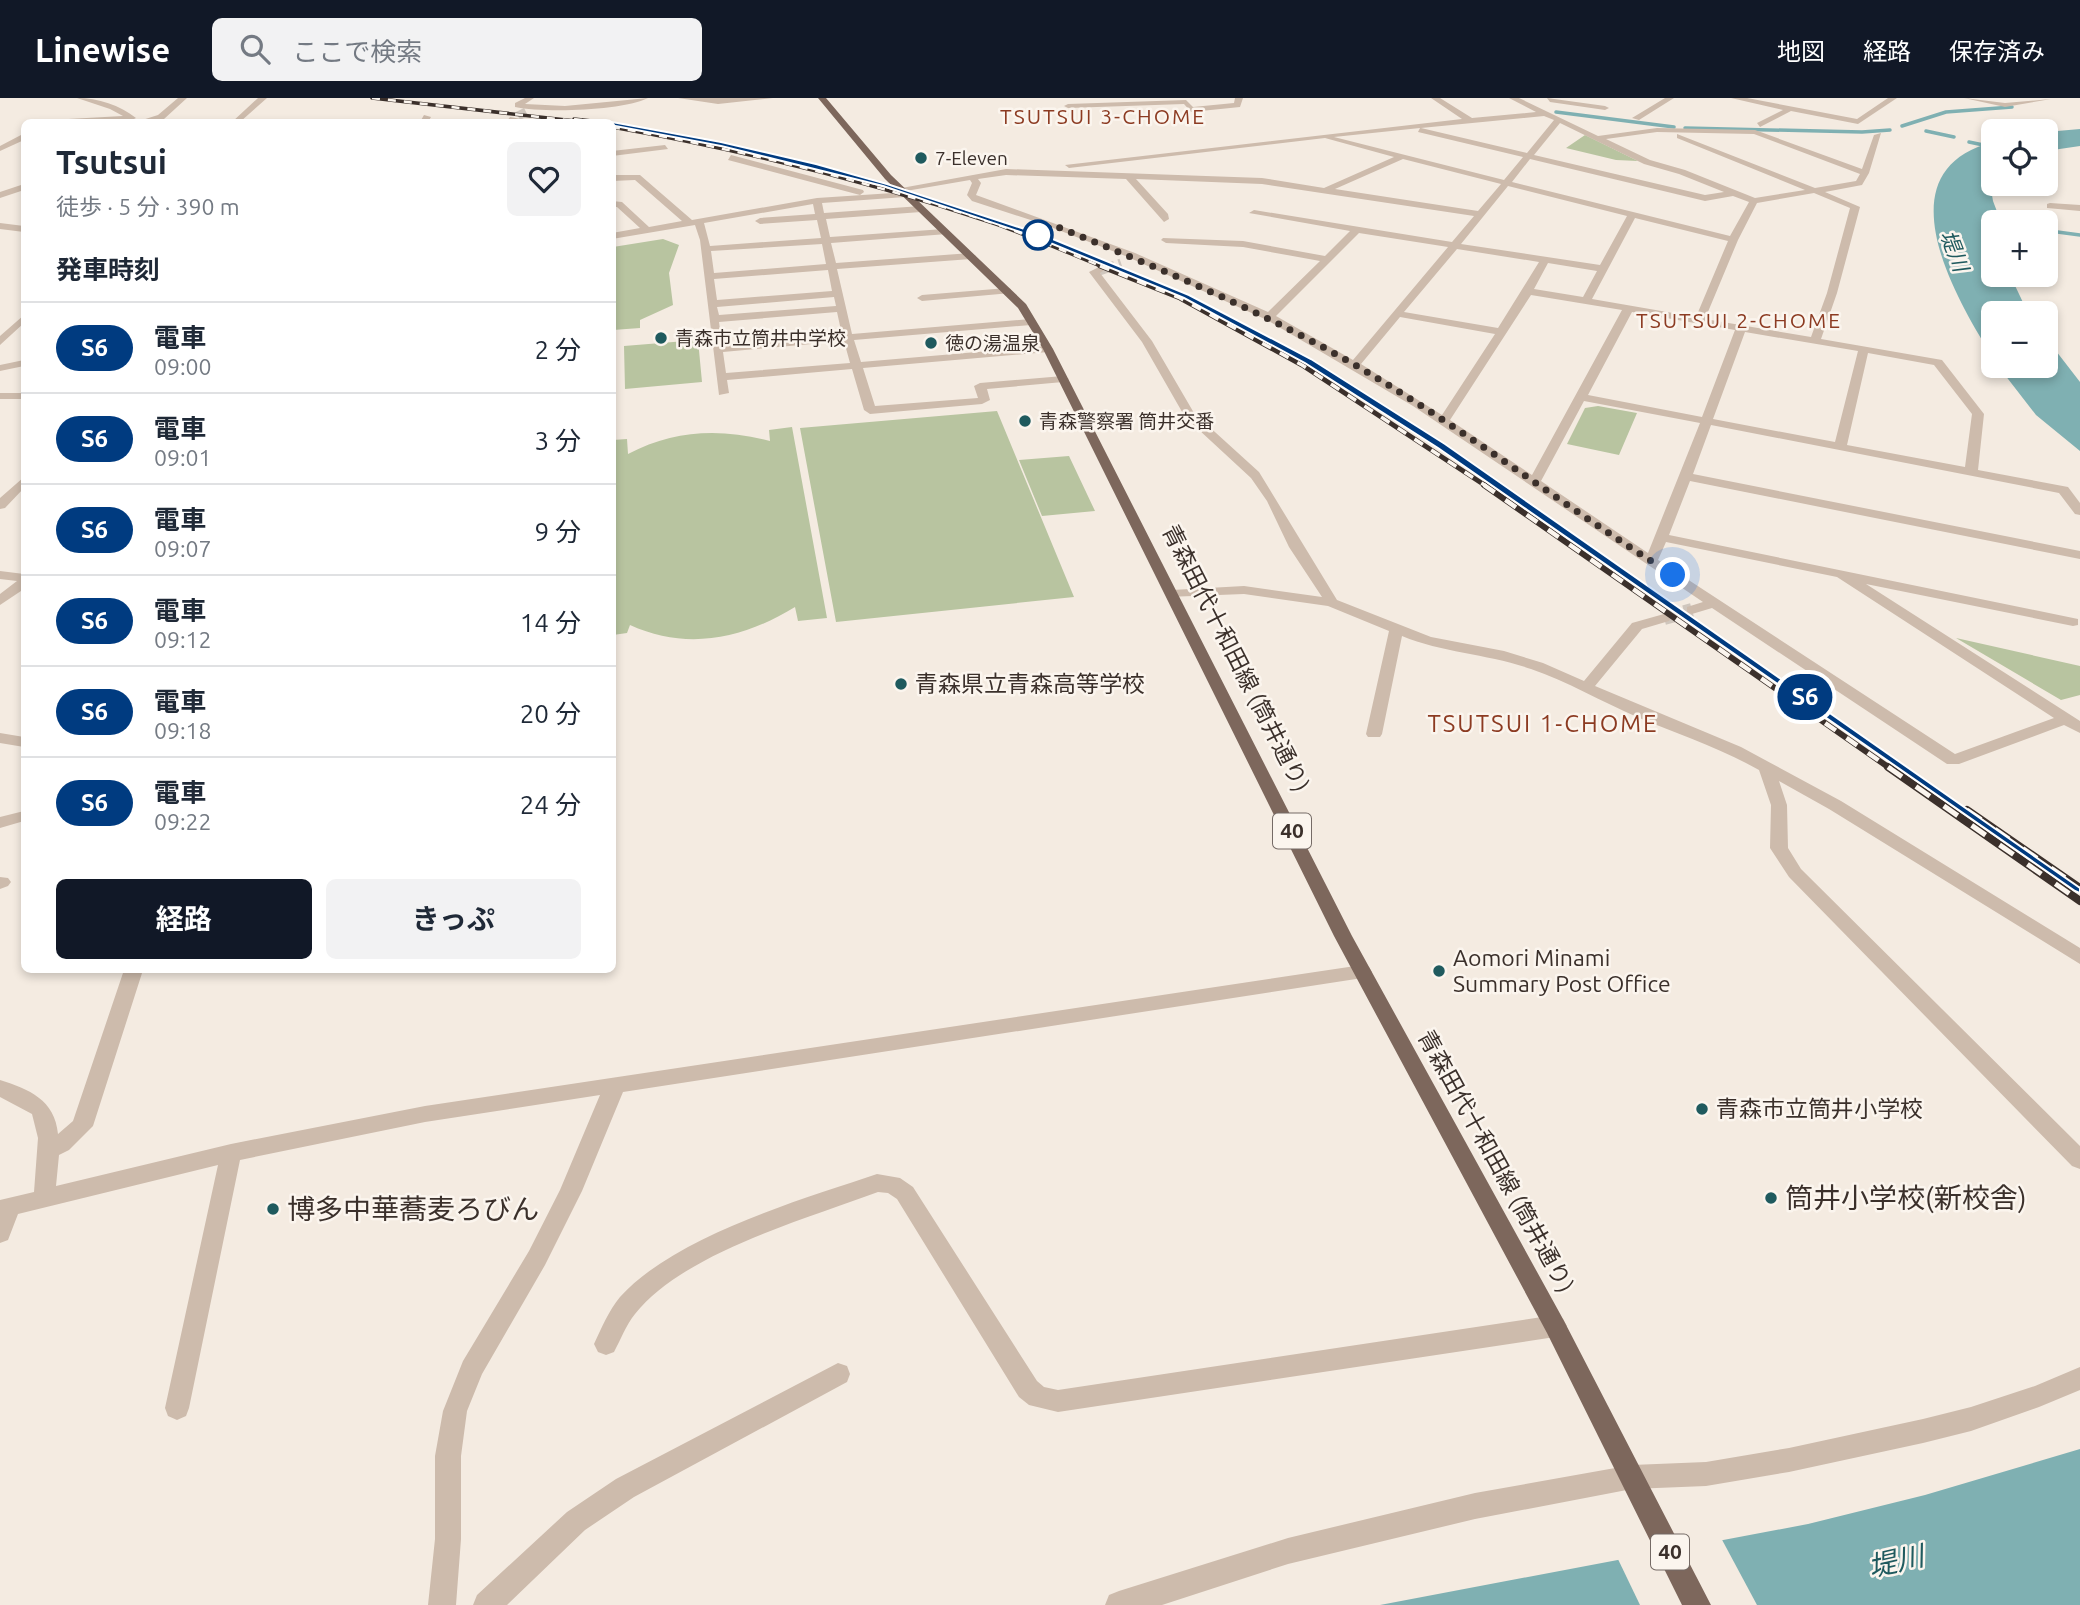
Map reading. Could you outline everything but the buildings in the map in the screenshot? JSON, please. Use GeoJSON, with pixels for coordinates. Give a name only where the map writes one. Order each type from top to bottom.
{"type":"FeatureCollection","features":[{"type":"Feature","properties":{"kind":"main road","name":"青森田代十和田線 (筒井通り)"},"geometry":{"type":"LineString","coordinates":[[822,98],[872,159],[1022,306],[1048,349],[1362,972],[1556,1326],[1697,1605]]}},
{"type":"Feature","properties":{"kind":"street"},"geometry":{"type":"LineString","coordinates":[[80,98],[113,107],[134,119]]}},
{"type":"Feature","properties":{"kind":"street"},"geometry":{"type":"LineString","coordinates":[[149,119],[161,117],[183,98]]}},
{"type":"Feature","properties":{"kind":"street"},"geometry":{"type":"LineString","coordinates":[[239,119],[263,98]]}},
{"type":"Feature","properties":{"kind":"street"},"geometry":{"type":"LineString","coordinates":[[530,98],[518,105],[531,110],[561,109],[644,98]]}},
{"type":"Feature","properties":{"kind":"street"},"geometry":{"type":"LineString","coordinates":[[682,98],[718,102],[769,98]]}},
{"type":"Feature","properties":{"kind":"street"},"geometry":{"type":"LineString","coordinates":[[1068,106],[1145,100],[1186,102],[1191,110],[1237,105],[1239,98]]}},
{"type":"Feature","properties":{"kind":"street"},"geometry":{"type":"LineString","coordinates":[[1435,98],[1473,120]]}},
{"type":"Feature","properties":{"kind":"street"},"geometry":{"type":"LineString","coordinates":[[1513,98],[1647,162],[1682,172],[1754,201],[1859,183],[1878,135]]}},
{"type":"Feature","properties":{"kind":"street"},"geometry":{"type":"LineString","coordinates":[[1636,118],[1667,98]]}},
{"type":"Feature","properties":{"kind":"street"},"geometry":{"type":"LineString","coordinates":[[1735,98],[1858,122],[1893,98]]}},
{"type":"Feature","properties":{"kind":"street"},"geometry":{"type":"LineString","coordinates":[[1760,125],[1787,108],[1794,98]]}},
{"type":"Feature","properties":{"kind":"street"},"geometry":{"type":"LineString","coordinates":[[1968,98],[2005,105],[2058,98]]}},
{"type":"Feature","properties":{"kind":"street"},"geometry":{"type":"LineString","coordinates":[[1535,110],[1551,99],[1605,108]]}},
{"type":"Feature","properties":{"kind":"street"},"geometry":{"type":"LineString","coordinates":[[1037,173],[1037,169],[1317,135],[1546,114]]}},
{"type":"Feature","properties":{"kind":"street"},"geometry":{"type":"LineString","coordinates":[[1458,138],[1473,120]]}},
{"type":"Feature","properties":{"kind":"street"},"geometry":{"type":"LineString","coordinates":[[1355,365],[1559,120]]}},
{"type":"Feature","properties":{"kind":"street"},"geometry":{"type":"LineString","coordinates":[[1405,126],[1705,198],[1734,193]]}},
{"type":"Feature","properties":{"kind":"street"},"geometry":{"type":"LineString","coordinates":[[1599,138],[1668,131],[1755,132],[1865,173]]}},
{"type":"Feature","properties":{"kind":"street"},"geometry":{"type":"LineString","coordinates":[[1668,131],[1855,207],[1832,293],[1815,341]]}},
{"type":"Feature","properties":{"kind":"street"},"geometry":{"type":"LineString","coordinates":[[1317,135],[1733,240]]}},
{"type":"Feature","properties":{"kind":"street"},"geometry":{"type":"LineString","coordinates":[[1,149],[21,139]]}},
{"type":"Feature","properties":{"kind":"street"},"geometry":{"type":"LineString","coordinates":[[616,153],[665,147]]}},
{"type":"Feature","properties":{"kind":"street"},"geometry":{"type":"LineString","coordinates":[[1326,190],[1403,156]]}},
{"type":"Feature","properties":{"kind":"street"},"geometry":{"type":"LineString","coordinates":[[731,158],[853,189],[865,197]]}},
{"type":"Feature","properties":{"kind":"street"},"geometry":{"type":"LineString","coordinates":[[616,235],[817,201],[903,191],[1006,172],[1262,181],[1482,214]]}},
{"type":"Feature","properties":{"kind":"street"},"geometry":{"type":"LineString","coordinates":[[616,178],[637,177],[696,223],[705,249],[723,393]]}},
{"type":"Feature","properties":{"kind":"street"},"geometry":{"type":"LineString","coordinates":[[971,177],[977,183],[971,195],[975,199],[1027,215],[1137,258],[1269,317],[1355,365],[1444,420],[1534,483],[1953,760],[2073,723]]}},
{"type":"Feature","properties":{"kind":"street"},"geometry":{"type":"LineString","coordinates":[[1129,177],[1163,214],[1164,219]]}},
{"type":"Feature","properties":{"kind":"street"},"geometry":{"type":"LineString","coordinates":[[0,195],[21,188]]}},
{"type":"Feature","properties":{"kind":"street"},"geometry":{"type":"LineString","coordinates":[[817,201],[848,338],[870,410],[982,401],[980,386],[1063,379]]}},
{"type":"Feature","properties":{"kind":"street"},"geometry":{"type":"LineString","coordinates":[[1699,321],[1733,240],[1754,201]]}},
{"type":"Feature","properties":{"kind":"street"},"geometry":{"type":"LineString","coordinates":[[616,204],[647,230]]}},
{"type":"Feature","properties":{"kind":"street"},"geometry":{"type":"LineString","coordinates":[[2050,206],[2080,208]]}},
{"type":"Feature","properties":{"kind":"street"},"geometry":{"type":"LineString","coordinates":[[696,223],[921,209]]}},
{"type":"Feature","properties":{"kind":"street"},"geometry":{"type":"LineString","coordinates":[[1254,213],[1604,269]]}},
{"type":"Feature","properties":{"kind":"street"},"geometry":{"type":"LineString","coordinates":[[1587,301],[1633,214]]}},
{"type":"Feature","properties":{"kind":"street"},"geometry":{"type":"LineString","coordinates":[[0,226],[21,229]]}},
{"type":"Feature","properties":{"kind":"street"},"geometry":{"type":"LineString","coordinates":[[1269,317],[1357,229]]}},
{"type":"Feature","properties":{"kind":"street"},"geometry":{"type":"LineString","coordinates":[[705,249],[944,232]]}},
{"type":"Feature","properties":{"kind":"street"},"geometry":{"type":"LineString","coordinates":[[1166,240],[1242,244],[1327,259]]}},
{"type":"Feature","properties":{"kind":"street"},"geometry":{"type":"LineString","coordinates":[[709,276],[971,256]]}},
{"type":"Feature","properties":{"kind":"street"},"geometry":{"type":"LineString","coordinates":[[1121,263],[1137,258]]}},
{"type":"Feature","properties":{"kind":"street"},"geometry":{"type":"LineString","coordinates":[[1444,420],[1528,291],[1545,260]]}},
{"type":"Feature","properties":{"kind":"street"},"geometry":{"type":"LineString","coordinates":[[1098,270],[1094,272],[1103,287],[1147,341],[1189,415],[1255,475],[1273,501],[1296,547],[1328,592],[1331,602]]}},
{"type":"Feature","properties":{"kind":"street"},"geometry":{"type":"LineString","coordinates":[[922,298],[1007,291]]}},
{"type":"Feature","properties":{"kind":"street"},"geometry":{"type":"LineString","coordinates":[[1528,291],[1938,362],[1978,414],[1970,472]]}},
{"type":"Feature","properties":{"kind":"street"},"geometry":{"type":"LineString","coordinates":[[711,304],[838,294]]}},
{"type":"Feature","properties":{"kind":"street"},"geometry":{"type":"LineString","coordinates":[[1534,483],[1629,308]]}},
{"type":"Feature","properties":{"kind":"street"},"geometry":{"type":"LineString","coordinates":[[713,319],[841,309]]}},
{"type":"Feature","properties":{"kind":"street"},"geometry":{"type":"LineString","coordinates":[[1398,314],[1501,332]]}},
{"type":"Feature","properties":{"kind":"street"},"geometry":{"type":"LineString","coordinates":[[0,342],[21,321]]}},
{"type":"Feature","properties":{"kind":"street"},"geometry":{"type":"LineString","coordinates":[[717,349],[1031,322]]}},
{"type":"Feature","properties":{"kind":"street"},"geometry":{"type":"LineString","coordinates":[[1651,561],[1687,477],[1704,422],[1741,328]]}},
{"type":"Feature","properties":{"kind":"street"},"geometry":{"type":"LineString","coordinates":[[721,377],[1048,349]]}},
{"type":"Feature","properties":{"kind":"street"},"geometry":{"type":"LineString","coordinates":[[1840,448],[1864,349]]}},
{"type":"Feature","properties":{"kind":"street"},"geometry":{"type":"LineString","coordinates":[[0,368],[21,364]]}},
{"type":"Feature","properties":{"kind":"street"},"geometry":{"type":"LineString","coordinates":[[0,396],[21,396]]}},
{"type":"Feature","properties":{"kind":"street"},"geometry":{"type":"LineString","coordinates":[[1582,397],[2063,490],[2080,511]]}},
{"type":"Feature","properties":{"kind":"street"},"geometry":{"type":"LineString","coordinates":[[1687,477],[2080,555]]}},
{"type":"Feature","properties":{"kind":"street"},"geometry":{"type":"LineString","coordinates":[[0,505],[21,484]]}},
{"type":"Feature","properties":{"kind":"street"},"geometry":{"type":"LineString","coordinates":[[1662,537],[2073,622]]}},
{"type":"Feature","properties":{"kind":"street"},"geometry":{"type":"LineString","coordinates":[[1841,574],[2073,723]]}},
{"type":"Feature","properties":{"kind":"street"},"geometry":{"type":"LineString","coordinates":[[0,575],[21,580]]}},
{"type":"Feature","properties":{"kind":"street"},"geometry":{"type":"LineString","coordinates":[[0,601],[21,584]]}},
{"type":"Feature","properties":{"kind":"street"},"geometry":{"type":"LineString","coordinates":[[1172,594],[1244,590],[1331,602],[1427,641],[1520,659],[1726,746],[1835,805],[2080,957]]}},
{"type":"Feature","properties":{"kind":"street"},"geometry":{"type":"LineString","coordinates":[[1692,610],[1716,602]]}},
{"type":"Feature","properties":{"kind":"street"},"geometry":{"type":"LineString","coordinates":[[1586,688],[1637,626],[1664,618]]}},
{"type":"Feature","properties":{"kind":"street"},"geometry":{"type":"LineString","coordinates":[[1374,734],[1396,630]]}},
{"type":"Feature","properties":{"kind":"street"},"geometry":{"type":"LineString","coordinates":[[0,738],[21,742]]}},
{"type":"Feature","properties":{"kind":"street"},"geometry":{"type":"LineString","coordinates":[[1767,769],[1779,805],[1779,848],[1795,873],[2080,1160]]}},
{"type":"Feature","properties":{"kind":"street"},"geometry":{"type":"LineString","coordinates":[[0,823],[21,817]]}},
{"type":"Feature","properties":{"kind":"street"},"geometry":{"type":"LineString","coordinates":[[0,1233],[4,1208],[231,1153],[425,1114],[1362,972]]}},
{"type":"Feature","properties":{"kind":"street"},"geometry":{"type":"LineString","coordinates":[[47,1151],[61,1144],[82,1126],[132,973]]}},
{"type":"Feature","properties":{"kind":"street"},"geometry":{"type":"LineString","coordinates":[[442,1605],[448,1539],[447,1455],[455,1411],[472,1369],[537,1258],[571,1191],[616,1083]]}},
{"type":"Feature","properties":{"kind":"street"},"geometry":{"type":"LineString","coordinates":[[0,1088],[38,1107],[45,1116],[47,1151],[44,1199]]}},
{"type":"Feature","properties":{"kind":"street"},"geometry":{"type":"LineString","coordinates":[[177,1408],[231,1153]]}},
{"type":"Feature","properties":{"kind":"street"},"geometry":{"type":"LineString","coordinates":[[606,1344],[627,1305],[656,1278],[694,1255],[877,1183],[892,1184],[905,1194],[1028,1389],[1038,1397],[1058,1401],[1556,1326]]}},
{"type":"Feature","properties":{"kind":"street"},"geometry":{"type":"LineString","coordinates":[[486,1605],[576,1521],[625,1488],[838,1374]]}},
{"type":"Feature","properties":{"kind":"street"},"geometry":{"type":"LineString","coordinates":[[1119,1605],[1301,1548],[1475,1506],[1637,1489],[1874,1442],[1971,1419],[2039,1396],[2080,1378]]}},
{"type":"Feature","properties":{"kind":"green space"},"geometry":{"type":"Polygon","coordinates":[[[1585,135],[1638,161],[1616,160],[1566,148],[1585,135]]]}},
{"type":"Feature","properties":{"kind":"green space"},"geometry":{"type":"Polygon","coordinates":[[[663,239],[679,245],[669,273],[673,305],[640,320],[640,328],[616,330],[616,247],[663,239]]]}},
{"type":"Feature","properties":{"kind":"green space"},"geometry":{"type":"Polygon","coordinates":[[[698,340],[702,382],[625,389],[624,346],[698,340]]]}},
{"type":"Feature","properties":{"kind":"green space"},"geometry":{"type":"Polygon","coordinates":[[[1598,406],[1637,413],[1619,455],[1567,444],[1585,408],[1598,406]]]}},
{"type":"Feature","properties":{"kind":"green space"},"geometry":{"type":"Polygon","coordinates":[[[997,411],[1074,597],[836,622],[800,428],[997,411]]]}},
{"type":"Feature","properties":{"kind":"green space"},"geometry":{"type":"Polygon","coordinates":[[[792,427],[827,618],[798,621],[795,607],[755,627],[714,638],[673,638],[630,625],[627,633],[616,635],[616,440],[627,439],[628,454],[663,440],[698,434],[733,434],[770,441],[769,430],[792,427]]]}},
{"type":"Feature","properties":{"kind":"green space"},"geometry":{"type":"Polygon","coordinates":[[[1069,456],[1095,511],[1042,516],[1019,460],[1069,456]]]}},
{"type":"Feature","properties":{"kind":"green space"},"geometry":{"type":"Polygon","coordinates":[[[1956,638],[2080,666],[2080,695],[2061,700],[1956,638]]]}},
{"type":"Feature","properties":{"kind":"water"},"geometry":{"type":"Polygon","coordinates":[[[2080,129],[2080,146],[2058,149],[2058,131],[2080,129]]]}},
{"type":"Feature","properties":{"kind":"water","name":"堤川"},"geometry":{"type":"Polygon","coordinates":[[[1981,147],[1981,196],[1992,196],[1996,210],[1981,210],[1981,287],[2016,287],[2022,301],[1981,301],[1981,338],[1961,303],[1937,238],[1934,207],[1940,179],[1959,157],[1981,147]]]}},
{"type":"Feature","properties":{"kind":"water"},"geometry":{"type":"Polygon","coordinates":[[[2058,354],[2080,382],[2080,451],[2036,415],[2007,378],[2058,378],[2058,354]]]}},
{"type":"Feature","properties":{"kind":"water","name":"堤川"},"geometry":{"type":"Polygon","coordinates":[[[2080,1449],[2080,1605],[1380,1605],[1808,1524],[1925,1495],[2080,1449]]]}},
{"type":"Feature","properties":{"kind":"pier"},"geometry":{"type":"Polygon","coordinates":[[[1720,1536],[1757,1605],[1640,1605],[1616,1555],[1720,1536]]]}},
{"type":"Feature","properties":{"kind":"waterway"},"geometry":{"type":"LineString","coordinates":[[1902,126],[1946,112],[2012,107]]}},
{"type":"Feature","properties":{"kind":"waterway"},"geometry":{"type":"LineString","coordinates":[[1556,112],[1674,127]]}},
{"type":"Feature","properties":{"kind":"waterway"},"geometry":{"type":"LineString","coordinates":[[1685,128],[1862,132],[1890,130]]}},
{"type":"Feature","properties":{"kind":"waterway"},"geometry":{"type":"LineString","coordinates":[[1926,131],[1954,137]]}},
{"type":"Feature","properties":{"kind":"waterway"},"geometry":{"type":"LineString","coordinates":[[1969,142],[1981,144]]}},
{"type":"Feature","properties":{"kind":"waterway"},"geometry":{"type":"LineString","coordinates":[[2058,232],[2080,235]]}},
{"type":"Feature","properties":{"kind":"tunnel"},"geometry":{"type":"LineString","coordinates":[[518,116],[530,110]]}},
{"type":"Feature","properties":{"kind":"tunnel"},"geometry":{"type":"LineString","coordinates":[[1106,268],[1121,263]]}},
{"type":"Feature","properties":{"kind":"tunnel"},"geometry":{"type":"LineString","coordinates":[[1099,270],[1111,266]]}},
{"type":"Feature","properties":{"kind":"tunnel"},"geometry":{"type":"LineString","coordinates":[[1664,618],[1692,610]]}},
{"type":"Feature","properties":{"kind":"railway"},"geometry":{"type":"LineString","coordinates":[[372,98],[558,119]]}},
{"type":"Feature","properties":{"kind":"railway"},"geometry":{"type":"LineString","coordinates":[[616,128],[758,157],[902,194],[996,224],[1105,268]]}},
{"type":"Feature","properties":{"kind":"railway"},"geometry":{"type":"LineString","coordinates":[[1100,266],[1105,268]]}},
{"type":"Feature","properties":{"kind":"railway"},"geometry":{"type":"LineString","coordinates":[[1105,268],[1180,298],[1302,365],[1486,486]]}},
{"type":"Feature","properties":{"kind":"railway"},"geometry":{"type":"LineString","coordinates":[[1484,485],[1891,769]]}},
{"type":"Feature","properties":{"kind":"railway"},"geometry":{"type":"LineString","coordinates":[[1888,767],[2080,901]]}},
{"type":"Feature","properties":{"kind":"railway"},"geometry":{"type":"LineString","coordinates":[[1967,810],[2080,888]]}},
{"type":"Feature","properties":{"kind":"train","name":"S6"},"geometry":{"type":"LineString","coordinates":[[616,125],[721,144],[885,185],[1041,236],[1187,296],[1308,361],[1441,446],[2080,888]]}},
{"type":"Feature","properties":{"kind":"place","name":"7-Eleven"},"geometry":{"type":"Point","coordinates":[921,158]}},
{"type":"Feature","properties":{"kind":"place","name":"青森市立筒井中学校"},"geometry":{"type":"Point","coordinates":[661,338]}},
{"type":"Feature","properties":{"kind":"place","name":"徳の湯温泉"},"geometry":{"type":"Point","coordinates":[931,343]}},
{"type":"Feature","properties":{"kind":"place","name":"青森警察署 筒井交番"},"geometry":{"type":"Point","coordinates":[1025,421]}},
{"type":"Feature","properties":{"kind":"place","name":"青森県立青森高等学校"},"geometry":{"type":"Point","coordinates":[901,684]}},
{"type":"Feature","properties":{"kind":"place","name":"Aomori Minami Summary Post Office"},"geometry":{"type":"Point","coordinates":[1439,971]}},
{"type":"Feature","properties":{"kind":"place","name":"青森市立筒井小学校"},"geometry":{"type":"Point","coordinates":[1702,1109]}},
{"type":"Feature","properties":{"kind":"place","name":"筒井小学校(新校舎)"},"geometry":{"type":"Point","coordinates":[1771,1198]}},
{"type":"Feature","properties":{"kind":"place","name":"博多中華蕎麦ろびん"},"geometry":{"type":"Point","coordinates":[273,1209]}},
{"type":"Feature","properties":{"kind":"district","name":"TSUTSUI 3-CHOME"},"geometry":{"type":"Point","coordinates":[1103,117]}},
{"type":"Feature","properties":{"kind":"district","name":"TSUTSUI 2-CHOME"},"geometry":{"type":"Point","coordinates":[1739,321]}},
{"type":"Feature","properties":{"kind":"district","name":"TSUTSUI 1-CHOME"},"geometry":{"type":"Point","coordinates":[1543,724]}},
{"type":"Feature","properties":{"kind":"route"},"geometry":{"type":"LineString","coordinates":[[1038,235],[1053,225],[1137,258],[1269,317],[1355,365],[1444,420],[1673,575]]}}]}
